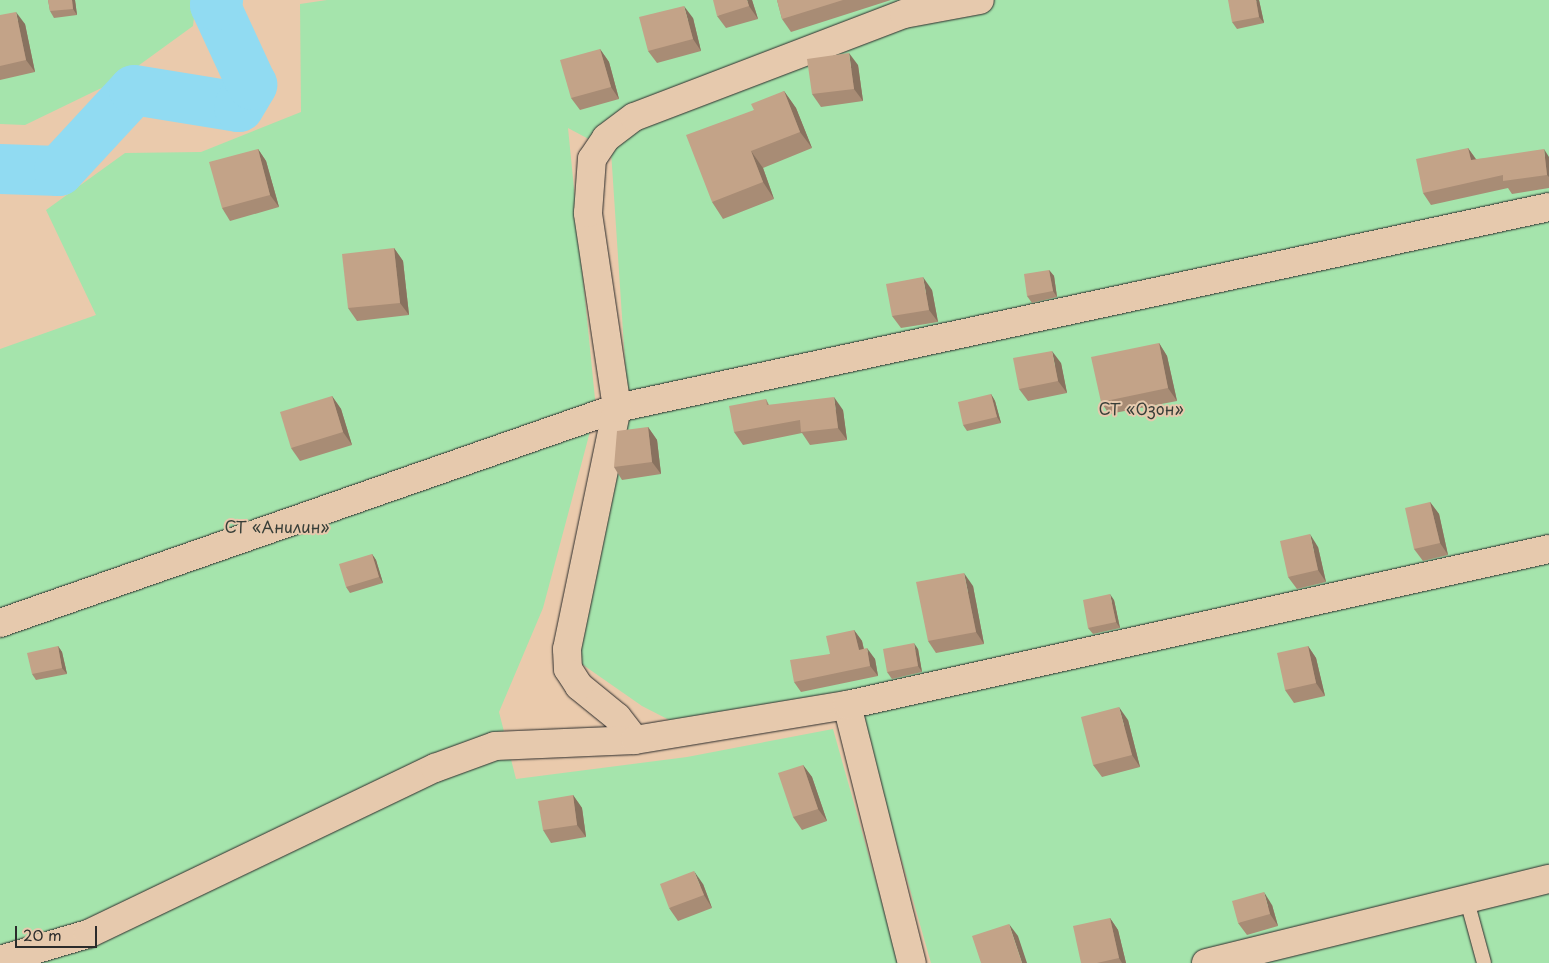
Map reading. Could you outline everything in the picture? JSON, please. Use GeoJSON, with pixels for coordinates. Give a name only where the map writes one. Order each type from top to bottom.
{"type":"FeatureCollection","features":[{"type":"Feature","properties":{"kind":"street"},"geometry":{"type":"LineString","coordinates":[[635,740],[617,718],[579,686],[568,669],[567,649],[616,408],[588,213],[592,159],[606,138],[634,116],[904,14],[980,0]]}},
{"type":"Feature","properties":{"kind":"street"},"geometry":{"type":"LineString","coordinates":[[0,623],[616,408],[1549,207]]}},
{"type":"Feature","properties":{"kind":"street"},"geometry":{"type":"LineString","coordinates":[[0,960],[88,934],[435,768],[496,746],[635,740],[847,705],[1549,550]]}},
{"type":"Feature","properties":{"kind":"street"},"geometry":{"type":"LineString","coordinates":[[847,705],[912,963]]}},
{"type":"Feature","properties":{"kind":"street"},"geometry":{"type":"LineString","coordinates":[[1206,963],[1549,878]]}},
{"type":"Feature","properties":{"kind":"lane"},"geometry":{"type":"LineString","coordinates":[[1466,898],[1484,963]]}},
{"type":"Feature","properties":{"kind":"green space"},"geometry":{"type":"Polygon","coordinates":[[[0,0],[196,0],[193,26],[120,79],[25,125],[0,124],[0,0]]]}},
{"type":"Feature","properties":{"kind":"green space","name":"СТ «Озон»"},"geometry":{"type":"Polygon","coordinates":[[[327,0],[1549,0],[1549,963],[931,963],[865,731],[848,692],[681,726],[642,706],[576,660],[628,407],[611,151],[568,128],[596,409],[543,608],[499,712],[516,779],[687,757],[833,729],[899,963],[0,963],[0,349],[96,315],[46,210],[125,153],[201,152],[301,112],[300,4],[327,0]]]}},
{"type":"Feature","properties":{"kind":"building"},"geometry":{"type":"Polygon","coordinates":[[[48,0],[72,0],[73,9],[50,11],[48,0]]]}},
{"type":"Feature","properties":{"kind":"building"},"geometry":{"type":"Polygon","coordinates":[[[713,0],[747,0],[749,6],[717,16],[713,0]]]}},
{"type":"Feature","properties":{"kind":"building"},"geometry":{"type":"Polygon","coordinates":[[[777,0],[843,0],[782,19],[777,0]]]}},
{"type":"Feature","properties":{"kind":"building"},"geometry":{"type":"Polygon","coordinates":[[[1228,0],[1256,0],[1259,17],[1232,22],[1228,0]]]}},
{"type":"Feature","properties":{"kind":"building"},"geometry":{"type":"Polygon","coordinates":[[[684,6],[693,39],[648,51],[639,17],[684,6]]]}},
{"type":"Feature","properties":{"kind":"building"},"geometry":{"type":"Polygon","coordinates":[[[16,12],[26,60],[0,66],[0,15],[16,12]]]}},
{"type":"Feature","properties":{"kind":"building"},"geometry":{"type":"Polygon","coordinates":[[[600,49],[611,87],[571,98],[560,60],[600,49]]]}},
{"type":"Feature","properties":{"kind":"building"},"geometry":{"type":"Polygon","coordinates":[[[849,53],[854,89],[812,94],[807,59],[849,53]]]}},
{"type":"Feature","properties":{"kind":"building"},"geometry":{"type":"Polygon","coordinates":[[[784,91],[800,132],[751,151],[763,182],[712,202],[686,135],[754,110],[751,104],[784,91]]]}},
{"type":"Feature","properties":{"kind":"building"},"geometry":{"type":"Polygon","coordinates":[[[1468,148],[1471,160],[1544,149],[1547,175],[1503,181],[1503,175],[1423,193],[1416,159],[1468,148]]]}},
{"type":"Feature","properties":{"kind":"building"},"geometry":{"type":"Polygon","coordinates":[[[258,149],[270,195],[222,208],[209,162],[258,149]]]}},
{"type":"Feature","properties":{"kind":"building"},"geometry":{"type":"Polygon","coordinates":[[[394,248],[400,303],[348,308],[342,254],[394,248]]]}},
{"type":"Feature","properties":{"kind":"building"},"geometry":{"type":"Polygon","coordinates":[[[1049,270],[1053,291],[1027,296],[1024,274],[1049,270]]]}},
{"type":"Feature","properties":{"kind":"building"},"geometry":{"type":"Polygon","coordinates":[[[923,277],[929,310],[892,316],[886,284],[923,277]]]}},
{"type":"Feature","properties":{"kind":"building"},"geometry":{"type":"Polygon","coordinates":[[[1159,343],[1168,388],[1101,402],[1091,357],[1159,343]]]}},
{"type":"Feature","properties":{"kind":"building"},"geometry":{"type":"Polygon","coordinates":[[[1052,351],[1058,381],[1019,389],[1013,358],[1052,351]]]}},
{"type":"Feature","properties":{"kind":"building"},"geometry":{"type":"Polygon","coordinates":[[[991,394],[997,417],[963,425],[958,402],[991,394]]]}},
{"type":"Feature","properties":{"kind":"building"},"geometry":{"type":"Polygon","coordinates":[[[332,396],[343,432],[291,448],[280,412],[332,396]]]}},
{"type":"Feature","properties":{"kind":"building"},"geometry":{"type":"Polygon","coordinates":[[[834,397],[838,428],[801,432],[800,420],[734,432],[729,406],[766,399],[767,405],[834,397]]]}},
{"type":"Feature","properties":{"kind":"building"},"geometry":{"type":"Polygon","coordinates":[[[648,427],[652,462],[614,467],[617,431],[648,427]]]}},
{"type":"Feature","properties":{"kind":"building"},"geometry":{"type":"Polygon","coordinates":[[[1430,502],[1440,543],[1414,549],[1405,508],[1430,502]]]}},
{"type":"Feature","properties":{"kind":"building"},"geometry":{"type":"Polygon","coordinates":[[[1310,534],[1318,570],[1288,577],[1280,541],[1310,534]]]}},
{"type":"Feature","properties":{"kind":"building"},"geometry":{"type":"Polygon","coordinates":[[[372,554],[379,577],[346,587],[339,564],[372,554]]]}},
{"type":"Feature","properties":{"kind":"building"},"geometry":{"type":"Polygon","coordinates":[[[964,573],[976,632],[928,641],[916,582],[964,573]]]}},
{"type":"Feature","properties":{"kind":"building"},"geometry":{"type":"Polygon","coordinates":[[[1110,594],[1116,622],[1088,628],[1083,600],[1110,594]]]}},
{"type":"Feature","properties":{"kind":"building"},"geometry":{"type":"Polygon","coordinates":[[[854,630],[859,650],[867,648],[870,666],[794,682],[790,660],[830,654],[826,636],[854,630]]]}},
{"type":"Feature","properties":{"kind":"building"},"geometry":{"type":"Polygon","coordinates":[[[914,643],[918,666],[887,672],[883,649],[914,643]]]}},
{"type":"Feature","properties":{"kind":"building"},"geometry":{"type":"Polygon","coordinates":[[[58,646],[62,668],[32,674],[27,653],[58,646]]]}},
{"type":"Feature","properties":{"kind":"building"},"geometry":{"type":"Polygon","coordinates":[[[1308,646],[1316,683],[1285,690],[1277,653],[1308,646]]]}},
{"type":"Feature","properties":{"kind":"building"},"geometry":{"type":"Polygon","coordinates":[[[1119,707],[1132,755],[1093,765],[1081,717],[1119,707]]]}},
{"type":"Feature","properties":{"kind":"building"},"geometry":{"type":"Polygon","coordinates":[[[803,765],[818,809],[793,817],[778,773],[803,765]]]}},
{"type":"Feature","properties":{"kind":"building"},"geometry":{"type":"Polygon","coordinates":[[[573,795],[577,825],[543,830],[538,801],[573,795]]]}},
{"type":"Feature","properties":{"kind":"building"},"geometry":{"type":"Polygon","coordinates":[[[694,871],[704,895],[669,908],[660,884],[694,871]]]}},
{"type":"Feature","properties":{"kind":"building"},"geometry":{"type":"Polygon","coordinates":[[[1264,892],[1270,914],[1238,923],[1232,901],[1264,892]]]}},
{"type":"Feature","properties":{"kind":"building"},"geometry":{"type":"Polygon","coordinates":[[[1110,918],[1119,958],[1097,963],[1081,963],[1073,926],[1110,918]]]}},
{"type":"Feature","properties":{"kind":"building"},"geometry":{"type":"Polygon","coordinates":[[[1009,924],[1022,963],[981,963],[972,936],[1009,924]]]}},
{"type":"Feature","properties":{"kind":"waterway"},"geometry":{"type":"LineString","coordinates":[[0,169],[59,171],[134,90],[239,107],[252,85],[215,5],[218,0]]}},
{"type":"Feature","properties":{"kind":"park label","name":"СТ «Анилин»"},"geometry":{"type":"Point","coordinates":[277,526]}}]}
